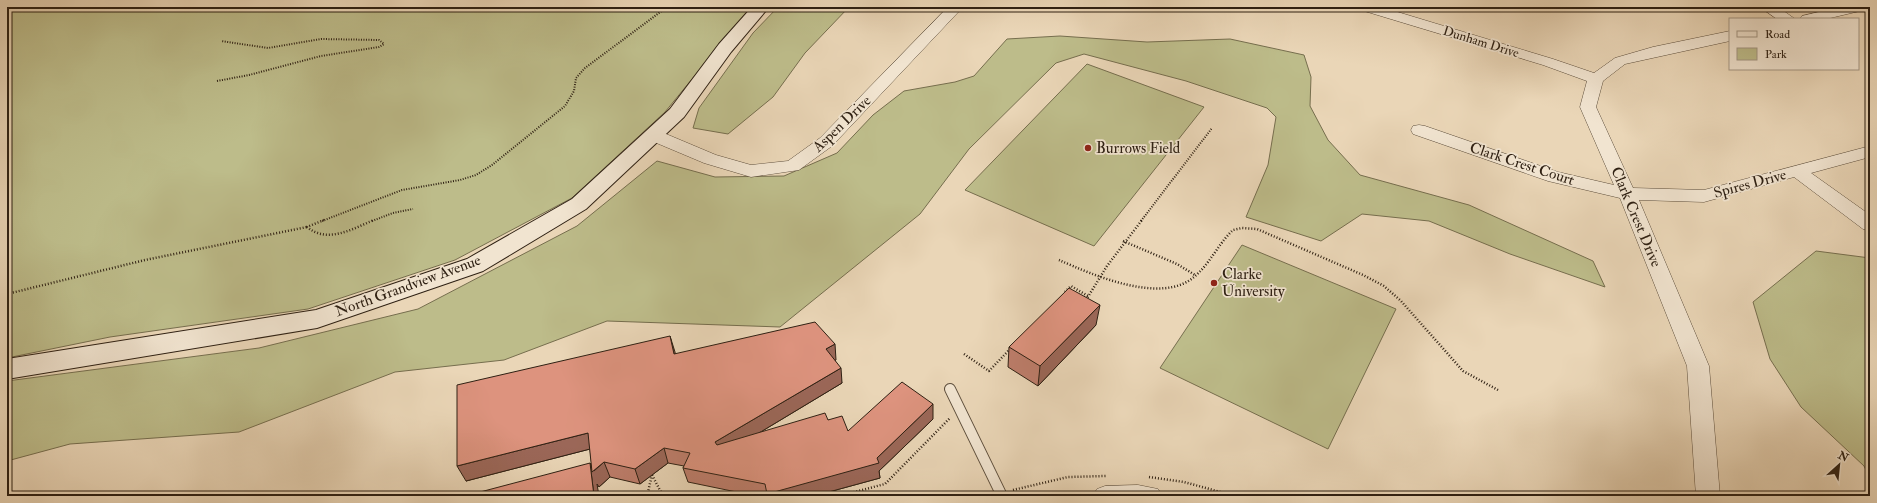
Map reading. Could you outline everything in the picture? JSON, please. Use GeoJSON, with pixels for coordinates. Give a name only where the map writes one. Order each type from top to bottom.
{"type":"FeatureCollection","features":[{"type":"Feature","properties":{"kind":"street","name":"North Grandview Avenue"},"geometry":{"type":"LineString","coordinates":[[7,369],[317,319],[475,265],[579,204],[677,113],[725,48],[761,7]]}},
{"type":"Feature","properties":{"kind":"street","name":"Aspen Drive"},"geometry":{"type":"LineString","coordinates":[[653,135],[710,158],[752,171],[793,166],[826,142],[956,7]]}},
{"type":"Feature","properties":{"kind":"street","name":"Dunham Drive"},"geometry":{"type":"LineString","coordinates":[[1366,7],[1548,62],[1596,79]]}},
{"type":"Feature","properties":{"kind":"street"},"geometry":{"type":"LineString","coordinates":[[1767,7],[1786,18]]}},
{"type":"Feature","properties":{"kind":"street"},"geometry":{"type":"LineString","coordinates":[[1811,18],[1859,7]]}},
{"type":"Feature","properties":{"kind":"street"},"geometry":{"type":"LineString","coordinates":[[1596,79],[1620,61],[1653,52],[1729,36]]}},
{"type":"Feature","properties":{"kind":"street","name":"Clark Crest Drive"},"geometry":{"type":"LineString","coordinates":[[1596,79],[1588,107],[1627,194],[1698,366],[1708,496]]}},
{"type":"Feature","properties":{"kind":"street","name":"Clark Crest Court"},"geometry":{"type":"LineString","coordinates":[[1419,130],[1554,177],[1627,194]]}},
{"type":"Feature","properties":{"kind":"street","name":"Spires Drive"},"geometry":{"type":"LineString","coordinates":[[1627,194],[1704,196],[1870,151]]}},
{"type":"Feature","properties":{"kind":"street"},"geometry":{"type":"LineString","coordinates":[[1797,171],[1870,224]]}},
{"type":"Feature","properties":{"kind":"street"},"geometry":{"type":"LineString","coordinates":[[1105,496],[1138,494],[1150,496]]}},
{"type":"Feature","properties":{"kind":"lane"},"geometry":{"type":"LineString","coordinates":[[950,389],[1002,496]]}},
{"type":"Feature","properties":{"kind":"path"},"geometry":{"type":"LineString","coordinates":[[7,294],[146,260],[307,227],[378,198],[402,190],[460,180],[476,175],[565,106],[574,91],[576,78],[585,68],[667,7]]}},
{"type":"Feature","properties":{"kind":"path"},"geometry":{"type":"LineString","coordinates":[[217,81],[249,75],[321,56],[379,47],[384,44],[379,40],[321,39],[268,48],[221,41]]}},
{"type":"Feature","properties":{"kind":"path"},"geometry":{"type":"LineString","coordinates":[[1085,302],[1099,277],[1123,241],[1179,173],[1212,128]]}},
{"type":"Feature","properties":{"kind":"path"},"geometry":{"type":"LineString","coordinates":[[307,227],[311,232],[324,236],[344,233],[390,214],[413,210]]}},
{"type":"Feature","properties":{"kind":"path"},"geometry":{"type":"LineString","coordinates":[[1059,260],[1115,282],[1152,287],[1181,284],[1201,270],[1233,230],[1241,228],[1257,229],[1363,275],[1384,286],[1401,301],[1463,371],[1498,390]]}},
{"type":"Feature","properties":{"kind":"path"},"geometry":{"type":"LineString","coordinates":[[1123,241],[1177,264],[1195,275]]}},
{"type":"Feature","properties":{"kind":"path"},"geometry":{"type":"LineString","coordinates":[[1060,297],[1071,286],[1088,296]]}},
{"type":"Feature","properties":{"kind":"path"},"geometry":{"type":"LineString","coordinates":[[964,354],[989,371],[1017,342]]}},
{"type":"Feature","properties":{"kind":"path"},"geometry":{"type":"LineString","coordinates":[[839,496],[885,484],[960,409]]}},
{"type":"Feature","properties":{"kind":"path"},"geometry":{"type":"LineString","coordinates":[[647,496],[652,475],[663,496]]}},
{"type":"Feature","properties":{"kind":"path"},"geometry":{"type":"LineString","coordinates":[[834,490],[836,496]]}},
{"type":"Feature","properties":{"kind":"green space"},"geometry":{"type":"Polygon","coordinates":[[[7,7],[751,7],[665,112],[572,198],[455,260],[308,309],[110,337],[7,358],[7,7]]]}},
{"type":"Feature","properties":{"kind":"green space"},"geometry":{"type":"Polygon","coordinates":[[[778,7],[849,7],[805,53],[773,97],[728,134],[693,128],[699,108],[753,33],[778,7]]]}},
{"type":"Feature","properties":{"kind":"green space"},"geometry":{"type":"Polygon","coordinates":[[[1060,36],[1147,42],[1230,39],[1304,55],[1311,77],[1310,106],[1328,140],[1360,175],[1469,205],[1593,261],[1605,287],[1510,254],[1429,221],[1362,214],[1321,241],[1246,217],[1268,165],[1276,117],[1267,108],[1186,81],[1084,54],[1056,63],[969,149],[920,214],[780,327],[607,321],[504,360],[395,372],[239,432],[70,444],[7,461],[7,381],[259,348],[418,309],[577,226],[657,161],[715,177],[784,176],[837,153],[873,115],[904,91],[955,82],[974,76],[1007,39],[1060,36]]]}},
{"type":"Feature","properties":{"kind":"green space","name":"Burrows Field"},"geometry":{"type":"Polygon","coordinates":[[[1087,64],[1204,107],[1094,246],[965,190],[1087,64]]]}},
{"type":"Feature","properties":{"kind":"green space"},"geometry":{"type":"Polygon","coordinates":[[[1242,245],[1396,309],[1328,449],[1160,368],[1242,245]]]}},
{"type":"Feature","properties":{"kind":"green space"},"geometry":{"type":"Polygon","coordinates":[[[1816,251],[1870,258],[1870,478],[1864,466],[1801,407],[1770,359],[1753,302],[1816,251]]]}},
{"type":"Feature","properties":{"kind":"building"},"geometry":{"type":"Polygon","coordinates":[[[1069,288],[1100,305],[1040,366],[1009,347],[1069,288]]]}},
{"type":"Feature","properties":{"kind":"building"},"geometry":{"type":"Polygon","coordinates":[[[815,322],[835,344],[826,349],[841,368],[715,442],[717,445],[825,413],[828,420],[842,416],[848,431],[902,382],[933,404],[877,458],[879,463],[767,494],[765,484],[683,468],[690,453],[664,448],[635,469],[604,462],[592,472],[588,433],[457,466],[457,385],[670,336],[674,354],[815,322]]]}},
{"type":"Feature","properties":{"kind":"building"},"geometry":{"type":"Polygon","coordinates":[[[590,463],[594,496],[465,496],[590,463]]]}},
{"type":"Feature","properties":{"kind":"place","name":"Burrows Field"},"geometry":{"type":"Point","coordinates":[1088,148]}},
{"type":"Feature","properties":{"kind":"place","name":"Clarke University"},"geometry":{"type":"Point","coordinates":[1214,283]}}]}
